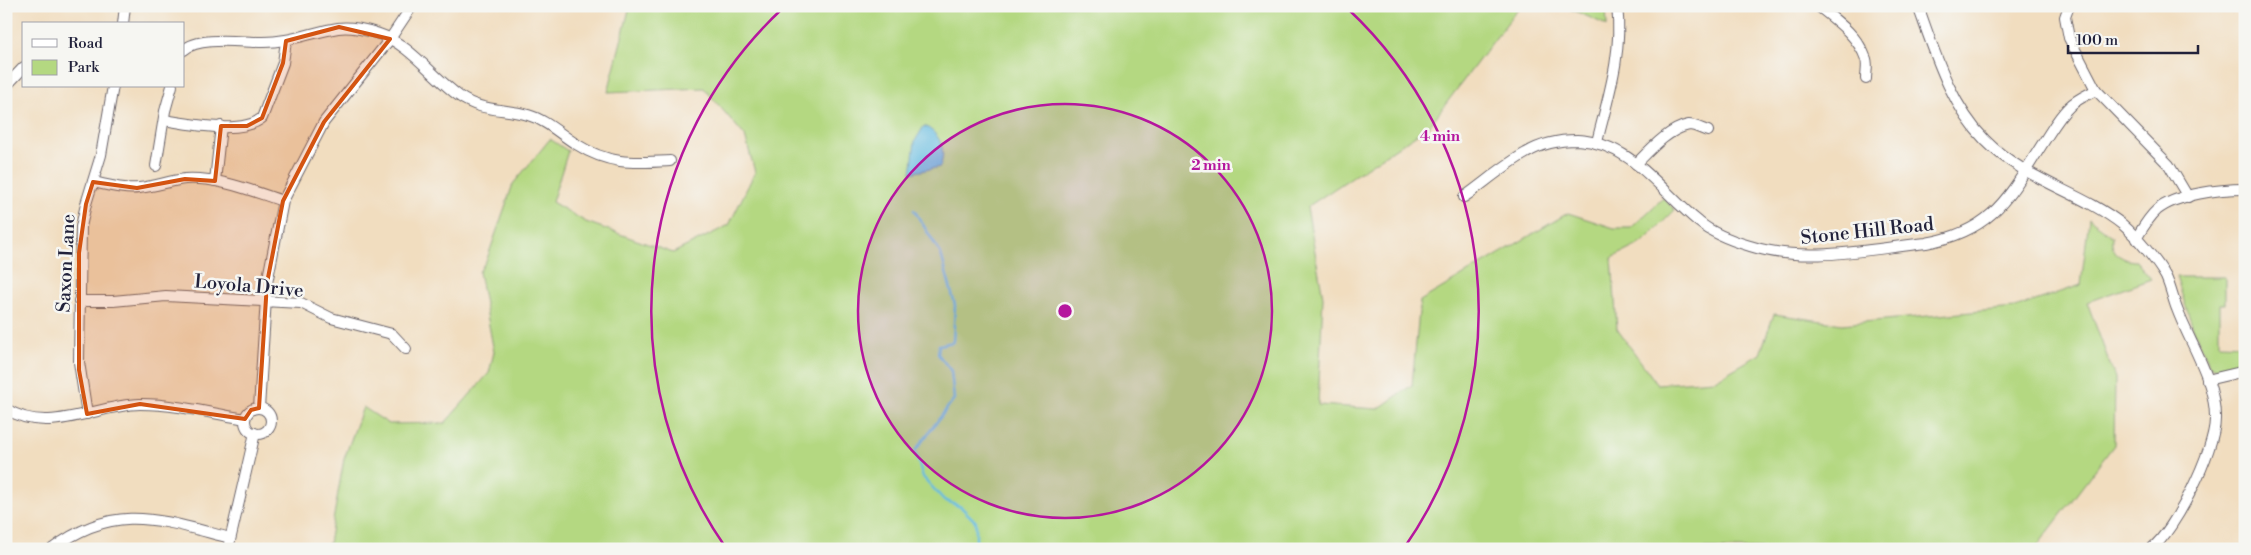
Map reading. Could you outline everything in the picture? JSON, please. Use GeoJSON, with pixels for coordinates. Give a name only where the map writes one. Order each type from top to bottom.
{"type":"FeatureCollection","features":[{"type":"Feature","properties":{"kind":"street"},"geometry":{"type":"LineString","coordinates":[[123,22],[125,6]]}},
{"type":"Feature","properties":{"kind":"street"},"geometry":{"type":"LineString","coordinates":[[259,408],[270,265],[283,202],[324,122],[390,38],[412,6]]}},
{"type":"Feature","properties":{"kind":"street"},"geometry":{"type":"LineString","coordinates":[[1597,142],[1618,52],[1620,31],[1618,6]]}},
{"type":"Feature","properties":{"kind":"street"},"geometry":{"type":"LineString","coordinates":[[1818,6],[1837,21],[1856,41],[1866,61],[1866,79]]}},
{"type":"Feature","properties":{"kind":"street"},"geometry":{"type":"LineString","coordinates":[[1918,6],[1947,84],[1963,113],[1975,129],[1997,152],[2025,170],[2099,208],[2124,226],[2165,276],[2214,399],[2215,421],[2210,450],[2164,537],[2151,549]]}},
{"type":"Feature","properties":{"kind":"street"},"geometry":{"type":"LineString","coordinates":[[2069,6],[2065,17],[2069,38],[2096,90],[2169,165],[2188,197]]}},
{"type":"Feature","properties":{"kind":"street"},"geometry":{"type":"LineString","coordinates":[[185,49],[190,44],[201,42],[286,41],[339,27],[372,32],[390,38],[460,97],[475,105],[537,118],[576,144],[610,160],[635,163],[670,161]]}},
{"type":"Feature","properties":{"kind":"street"},"geometry":{"type":"LineString","coordinates":[[164,120],[193,124],[247,126],[262,118],[282,64],[286,41]]}},
{"type":"Feature","properties":{"kind":"street"},"geometry":{"type":"LineString","coordinates":[[6,86],[22,69]]}},
{"type":"Feature","properties":{"kind":"street","name":"Saxon Lane"},"geometry":{"type":"LineString","coordinates":[[87,414],[80,370],[81,227],[101,155],[113,88]]}},
{"type":"Feature","properties":{"kind":"street"},"geometry":{"type":"LineString","coordinates":[[156,166],[172,88]]}},
{"type":"Feature","properties":{"kind":"street","name":"Stone Hill Road"},"geometry":{"type":"LineString","coordinates":[[1464,197],[1525,153],[1537,148],[1558,141],[1597,142],[1621,152],[1700,223],[1715,232],[1748,246],[1795,255],[1926,243],[1957,236],[1972,229],[1999,208],[2011,195],[2025,170],[2068,107],[2096,90]]}},
{"type":"Feature","properties":{"kind":"street"},"geometry":{"type":"LineString","coordinates":[[1636,164],[1658,143],[1679,129],[1690,125],[1708,130]]}},
{"type":"Feature","properties":{"kind":"street"},"geometry":{"type":"LineString","coordinates":[[215,181],[221,126]]}},
{"type":"Feature","properties":{"kind":"street"},"geometry":{"type":"LineString","coordinates":[[93,182],[124,188],[137,188],[185,179],[215,181],[283,202]]}},
{"type":"Feature","properties":{"kind":"street"},"geometry":{"type":"LineString","coordinates":[[2136,239],[2158,209],[2188,197],[2222,190],[2245,189]]}},
{"type":"Feature","properties":{"kind":"street","name":"Loyola Drive"},"geometry":{"type":"LineString","coordinates":[[79,301],[112,301],[166,296],[293,303],[308,306],[331,318],[392,334],[406,349]]}},
{"type":"Feature","properties":{"kind":"street"},"geometry":{"type":"LineString","coordinates":[[2207,380],[2245,371]]}},
{"type":"Feature","properties":{"kind":"street"},"geometry":{"type":"LineString","coordinates":[[6,409],[29,419],[44,421],[60,420],[116,407],[140,404],[166,406],[245,419]]}},
{"type":"Feature","properties":{"kind":"street"},"geometry":{"type":"LineString","coordinates":[[259,408],[266,412],[270,423],[263,432],[255,433],[248,430],[245,419],[252,410],[259,408]]}},
{"type":"Feature","properties":{"kind":"street"},"geometry":{"type":"LineString","coordinates":[[228,549],[255,433]]}},
{"type":"Feature","properties":{"kind":"street"},"geometry":{"type":"LineString","coordinates":[[52,549],[77,532],[108,520],[124,518],[159,520],[230,538]]}},
{"type":"Feature","properties":{"kind":"highlighted area"},"geometry":{"type":"Polygon","coordinates":[[[339,27],[390,39],[324,122],[283,201],[267,283],[259,408],[251,410],[245,419],[140,404],[87,414],[79,370],[79,253],[86,204],[93,182],[137,188],[185,179],[215,181],[221,126],[247,126],[262,118],[283,63],[286,41],[339,27]]]}},
{"type":"Feature","properties":{"kind":"green space"},"geometry":{"type":"Polygon","coordinates":[[[630,6],[1520,6],[1429,126],[1307,207],[1323,297],[1318,405],[1378,409],[1412,385],[1420,301],[1568,213],[1614,228],[1631,228],[1663,198],[1675,210],[1642,243],[1612,258],[1617,329],[1657,384],[1715,380],[1760,354],[1774,314],[1842,324],[2015,308],[2081,285],[2089,218],[2112,237],[2113,247],[2118,255],[2131,261],[2136,261],[2151,279],[2087,302],[2115,378],[2114,445],[2035,549],[328,549],[344,459],[363,407],[389,424],[445,423],[489,373],[494,352],[479,272],[487,259],[513,184],[550,139],[568,151],[552,202],[586,222],[673,253],[729,225],[755,172],[745,136],[704,88],[608,92],[630,6]]]}},
{"type":"Feature","properties":{"kind":"green space"},"geometry":{"type":"Polygon","coordinates":[[[1564,6],[1606,6],[1607,26],[1602,23],[1564,6]]]}},
{"type":"Feature","properties":{"kind":"green space"},"geometry":{"type":"Polygon","coordinates":[[[2176,277],[2225,277],[2225,304],[2219,304],[2219,344],[2245,345],[2245,364],[2216,369],[2210,366],[2193,328],[2176,277]]]}},
{"type":"Feature","properties":{"kind":"water"},"geometry":{"type":"Polygon","coordinates":[[[924,126],[934,133],[941,143],[942,161],[940,167],[911,173],[915,141],[924,126]]]}},
{"type":"Feature","properties":{"kind":"waterway"},"geometry":{"type":"LineString","coordinates":[[914,210],[941,254],[955,305],[953,342],[939,345],[938,354],[951,371],[954,399],[915,451],[923,477],[944,500],[961,507],[976,522],[976,549]]}}]}
